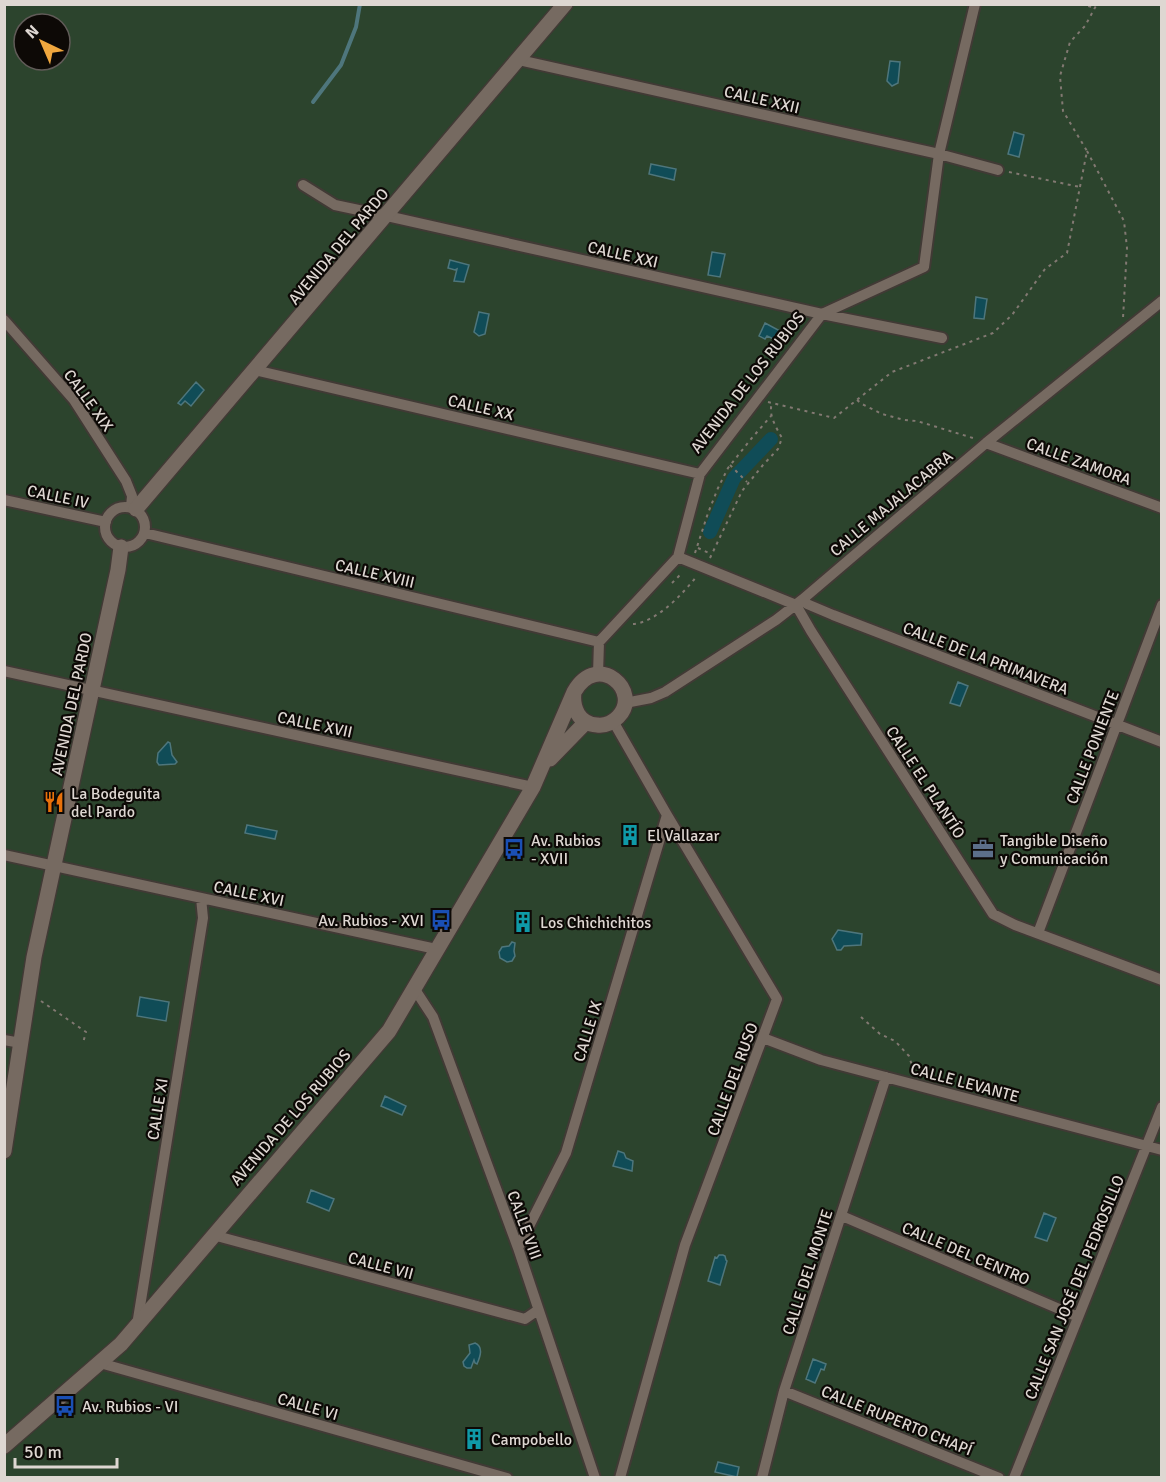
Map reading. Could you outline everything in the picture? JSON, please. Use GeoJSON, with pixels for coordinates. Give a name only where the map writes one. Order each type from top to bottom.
{"type":"FeatureCollection","features":[{"type":"Feature","properties":{"kind":"street","name":"AVENIDA DEL PARDO"},"geometry":{"type":"LineString","coordinates":[[133,508],[255,370],[566,4]]}},
{"type":"Feature","properties":{"kind":"street","name":"AVENIDA DE LOS RUBIOS"},"geometry":{"type":"LineString","coordinates":[[599,642],[678,557],[699,474],[822,314],[924,267],[939,154],[975,4]]}},
{"type":"Feature","properties":{"kind":"street","name":"CALLE XXII"},"geometry":{"type":"LineString","coordinates":[[519,60],[939,154],[1002,171]]}},
{"type":"Feature","properties":{"kind":"street","name":"CALLE XXI"},"geometry":{"type":"LineString","coordinates":[[303,185],[334,205],[822,314],[942,338]]}},
{"type":"Feature","properties":{"kind":"street","name":"CALLE MAJALACABRA"},"geometry":{"type":"LineString","coordinates":[[625,703],[651,698],[665,692],[776,620],[986,442],[1161,301]]}},
{"type":"Feature","properties":{"kind":"street","name":"CALLE XIX"},"geometry":{"type":"LineString","coordinates":[[4,320],[10,332],[74,400],[126,481],[132,496],[133,508]]}},
{"type":"Feature","properties":{"kind":"street","name":"CALLE XX"},"geometry":{"type":"LineString","coordinates":[[255,370],[699,474]]}},
{"type":"Feature","properties":{"kind":"street","name":"CALLE ZAMORA"},"geometry":{"type":"LineString","coordinates":[[986,442],[1161,508]]}},
{"type":"Feature","properties":{"kind":"street","name":"CALLE IV"},"geometry":{"type":"LineString","coordinates":[[4,500],[106,522]]}},
{"type":"Feature","properties":{"kind":"street"},"geometry":{"type":"LineString","coordinates":[[123,506],[133,508],[142,515],[146,524],[145,533],[136,544],[121,547],[108,537],[105,530],[106,522],[109,514],[115,509],[123,506]]}},
{"type":"Feature","properties":{"kind":"street","name":"CALLE XVIII"},"geometry":{"type":"LineString","coordinates":[[145,533],[599,642]]}},
{"type":"Feature","properties":{"kind":"street","name":"AVENIDA DEL PARDO"},"geometry":{"type":"LineString","coordinates":[[4,1151],[34,957],[118,570],[121,547]]}},
{"type":"Feature","properties":{"kind":"street","name":"CALLE DE LA PRIMAVERA"},"geometry":{"type":"LineString","coordinates":[[678,557],[807,604],[1161,742]]}},
{"type":"Feature","properties":{"kind":"street","name":"CALLE EL PLANTÍO"},"geometry":{"type":"LineString","coordinates":[[799,602],[811,631],[993,914],[1015,925],[1161,980]]}},
{"type":"Feature","properties":{"kind":"street","name":"CALLE PONIENTE"},"geometry":{"type":"LineString","coordinates":[[1038,933],[1161,605]]}},
{"type":"Feature","properties":{"kind":"street"},"geometry":{"type":"LineString","coordinates":[[574,692],[575,709],[579,717],[586,722],[595,726],[604,725],[613,722],[621,714],[625,703],[624,692],[618,682],[609,676],[598,674],[599,642]]}},
{"type":"Feature","properties":{"kind":"street","name":"CALLE XVII"},"geometry":{"type":"LineString","coordinates":[[4,671],[533,787]]}},
{"type":"Feature","properties":{"kind":"street","name":"AVENIDA DE LOS RUBIOS"},"geometry":{"type":"LineString","coordinates":[[4,1446],[121,1344],[388,1030],[533,787],[579,683],[588,676],[598,674]]}},
{"type":"Feature","properties":{"kind":"street","name":"AVENIDA DE LOS RUBIOS"},"geometry":{"type":"LineString","coordinates":[[543,765],[586,722]]}},
{"type":"Feature","properties":{"kind":"street","name":"CALLE DEL RUSO"},"geometry":{"type":"LineString","coordinates":[[613,722],[777,999],[686,1245],[620,1478]]}},
{"type":"Feature","properties":{"kind":"street","name":"CALLE IX"},"geometry":{"type":"LineString","coordinates":[[518,1248],[566,1153],[667,815]]}},
{"type":"Feature","properties":{"kind":"street","name":"CALLE XVI"},"geometry":{"type":"LineString","coordinates":[[4,855],[436,949]]}},
{"type":"Feature","properties":{"kind":"street","name":"CALLE XI"},"geometry":{"type":"LineString","coordinates":[[137,1325],[203,918],[201,898]]}},
{"type":"Feature","properties":{"kind":"street","name":"CALLE VIII"},"geometry":{"type":"LineString","coordinates":[[414,988],[433,1017],[518,1248],[595,1478]]}},
{"type":"Feature","properties":{"kind":"street","name":"CALLE LEVANTE"},"geometry":{"type":"LineString","coordinates":[[763,1038],[821,1060],[1161,1150]]}},
{"type":"Feature","properties":{"kind":"street"},"geometry":{"type":"LineString","coordinates":[[4,1040],[21,1043]]}},
{"type":"Feature","properties":{"kind":"street","name":"CALLE DEL MONTE"},"geometry":{"type":"LineString","coordinates":[[762,1478],[784,1391],[886,1077]]}},
{"type":"Feature","properties":{"kind":"street","name":"CALLE SAN JOSÉ DEL PEDROSILLO"},"geometry":{"type":"LineString","coordinates":[[1014,1478],[1161,1107]]}},
{"type":"Feature","properties":{"kind":"street","name":"CALLE DEL CENTRO"},"geometry":{"type":"LineString","coordinates":[[842,1216],[1078,1317]]}},
{"type":"Feature","properties":{"kind":"street","name":"CALLE VII"},"geometry":{"type":"LineString","coordinates":[[213,1235],[525,1319],[538,1310]]}},
{"type":"Feature","properties":{"kind":"street","name":"CALLE VI"},"geometry":{"type":"LineString","coordinates":[[100,1363],[507,1478]]}},
{"type":"Feature","properties":{"kind":"street","name":"CALLE RUPERTO CHAPÍ"},"geometry":{"type":"LineString","coordinates":[[784,1391],[999,1478]]}},
{"type":"Feature","properties":{"kind":"path"},"geometry":{"type":"LineString","coordinates":[[1080,4],[1097,6],[1085,26],[1070,42],[1060,76],[1063,111],[1124,221],[1127,248],[1124,312],[1120,335]]}},
{"type":"Feature","properties":{"kind":"path"},"geometry":{"type":"LineString","coordinates":[[1048,266],[1067,254],[1087,151]]}},
{"type":"Feature","properties":{"kind":"path"},"geometry":{"type":"LineString","coordinates":[[1002,171],[1080,187]]}},
{"type":"Feature","properties":{"kind":"path"},"geometry":{"type":"LineString","coordinates":[[856,400],[882,414],[917,421],[986,442]]}},
{"type":"Feature","properties":{"kind":"path"},"geometry":{"type":"LineString","coordinates":[[638,617],[631,624],[640,624],[668,607],[688,587],[711,554],[748,483],[778,449],[782,438],[771,416],[772,403],[834,418]]}},
{"type":"Feature","properties":{"kind":"path"},"geometry":{"type":"LineString","coordinates":[[672,583],[684,571],[698,548],[708,513],[730,465],[771,416]]}},
{"type":"Feature","properties":{"kind":"path"},"geometry":{"type":"LineString","coordinates":[[730,465],[748,483]]}},
{"type":"Feature","properties":{"kind":"path"},"geometry":{"type":"LineString","coordinates":[[698,548],[711,554]]}},
{"type":"Feature","properties":{"kind":"path"},"geometry":{"type":"LineString","coordinates":[[28,995],[35,996],[86,1032],[83,1043]]}},
{"type":"Feature","properties":{"kind":"path"},"geometry":{"type":"LineString","coordinates":[[861,1017],[880,1034],[896,1041],[909,1056],[914,1071],[914,1084]]}},
{"type":"Feature","properties":{"kind":"green space"},"geometry":{"type":"Polygon","coordinates":[[[5,5],[1161,5],[1161,1477],[5,1478],[5,5]]]}},
{"type":"Feature","properties":{"kind":"water"},"geometry":{"type":"Polygon","coordinates":[[[890,61],[900,62],[898,83],[892,86],[887,81],[890,61]]]}},
{"type":"Feature","properties":{"kind":"water"},"geometry":{"type":"Polygon","coordinates":[[[1014,132],[1024,135],[1019,157],[1008,154],[1014,132]]]}},
{"type":"Feature","properties":{"kind":"water"},"geometry":{"type":"Polygon","coordinates":[[[651,164],[676,169],[674,180],[649,174],[651,164]]]}},
{"type":"Feature","properties":{"kind":"water"},"geometry":{"type":"Polygon","coordinates":[[[712,252],[725,254],[720,277],[708,275],[712,252]]]}},
{"type":"Feature","properties":{"kind":"water"},"geometry":{"type":"Polygon","coordinates":[[[450,260],[469,265],[464,282],[454,281],[457,269],[448,268],[450,260]]]}},
{"type":"Feature","properties":{"kind":"water"},"geometry":{"type":"Polygon","coordinates":[[[976,297],[987,299],[984,319],[974,318],[976,297]]]}},
{"type":"Feature","properties":{"kind":"water"},"geometry":{"type":"Polygon","coordinates":[[[479,312],[489,314],[485,334],[479,336],[474,332],[479,312]]]}},
{"type":"Feature","properties":{"kind":"water"},"geometry":{"type":"Polygon","coordinates":[[[765,323],[782,332],[778,341],[767,336],[765,339],[759,336],[765,323]]]}},
{"type":"Feature","properties":{"kind":"water"},"geometry":{"type":"Polygon","coordinates":[[[196,382],[204,390],[191,406],[185,401],[181,405],[178,403],[196,382]]]}},
{"type":"Feature","properties":{"kind":"water"},"geometry":{"type":"Polygon","coordinates":[[[958,682],[968,686],[960,706],[950,703],[958,682]]]}},
{"type":"Feature","properties":{"kind":"water"},"geometry":{"type":"Polygon","coordinates":[[[168,742],[177,762],[159,765],[158,753],[168,742]]]}},
{"type":"Feature","properties":{"kind":"water"},"geometry":{"type":"Polygon","coordinates":[[[247,825],[277,831],[275,839],[245,833],[247,825]]]}},
{"type":"Feature","properties":{"kind":"water"},"geometry":{"type":"Polygon","coordinates":[[[838,930],[862,934],[861,945],[844,946],[841,950],[837,950],[832,939],[838,930]]]}},
{"type":"Feature","properties":{"kind":"water"},"geometry":{"type":"Polygon","coordinates":[[[512,942],[515,943],[515,956],[512,961],[507,962],[500,958],[499,952],[502,947],[509,946],[512,942]]]}},
{"type":"Feature","properties":{"kind":"water"},"geometry":{"type":"Polygon","coordinates":[[[140,997],[169,1002],[166,1021],[137,1016],[140,997]]]}},
{"type":"Feature","properties":{"kind":"water"},"geometry":{"type":"Polygon","coordinates":[[[385,1096],[406,1106],[402,1115],[381,1106],[385,1096]]]}},
{"type":"Feature","properties":{"kind":"water"},"geometry":{"type":"Polygon","coordinates":[[[618,1151],[633,1161],[632,1171],[613,1166],[618,1151]]]}},
{"type":"Feature","properties":{"kind":"water"},"geometry":{"type":"Polygon","coordinates":[[[311,1190],[334,1199],[329,1211],[307,1202],[311,1190]]]}},
{"type":"Feature","properties":{"kind":"water"},"geometry":{"type":"Polygon","coordinates":[[[1044,1213],[1056,1218],[1047,1241],[1035,1237],[1044,1213]]]}},
{"type":"Feature","properties":{"kind":"water"},"geometry":{"type":"Polygon","coordinates":[[[725,1256],[727,1261],[720,1285],[708,1281],[715,1257],[725,1256]]]}},
{"type":"Feature","properties":{"kind":"water"},"geometry":{"type":"Polygon","coordinates":[[[475,1343],[480,1347],[481,1352],[477,1364],[474,1360],[471,1368],[467,1368],[463,1362],[470,1353],[469,1345],[475,1343]]]}},
{"type":"Feature","properties":{"kind":"water"},"geometry":{"type":"Polygon","coordinates":[[[813,1359],[826,1364],[824,1370],[821,1369],[815,1383],[806,1379],[813,1359]]]}},
{"type":"Feature","properties":{"kind":"water"},"geometry":{"type":"Polygon","coordinates":[[[718,1462],[739,1467],[737,1477],[715,1472],[718,1462]]]}},
{"type":"Feature","properties":{"kind":"waterway"},"geometry":{"type":"LineString","coordinates":[[313,102],[341,65],[356,27],[360,4]]}},
{"type":"Feature","properties":{"kind":"waterway"},"geometry":{"type":"LineString","coordinates":[[710,532],[734,478],[771,439]]}},
{"type":"Feature","properties":{"kind":"place","name":"La Bodeguita del Pardo"},"geometry":{"type":"Point","coordinates":[54,802]}},
{"type":"Feature","properties":{"kind":"place","name":"El Vallazar"},"geometry":{"type":"Point","coordinates":[630,835]}},
{"type":"Feature","properties":{"kind":"place","name":"Av. Rubios - XVII"},"geometry":{"type":"Point","coordinates":[514,849]}},
{"type":"Feature","properties":{"kind":"place","name":"Tangible Diseño y Comunicación"},"geometry":{"type":"Point","coordinates":[983,849]}},
{"type":"Feature","properties":{"kind":"place","name":"Av. Rubios - XVI"},"geometry":{"type":"Point","coordinates":[441,920]}},
{"type":"Feature","properties":{"kind":"place","name":"Los Chichichitos"},"geometry":{"type":"Point","coordinates":[523,922]}},
{"type":"Feature","properties":{"kind":"place","name":"Av. Rubios - VI"},"geometry":{"type":"Point","coordinates":[65,1406]}},
{"type":"Feature","properties":{"kind":"place","name":"Campobello"},"geometry":{"type":"Point","coordinates":[474,1439]}}]}
